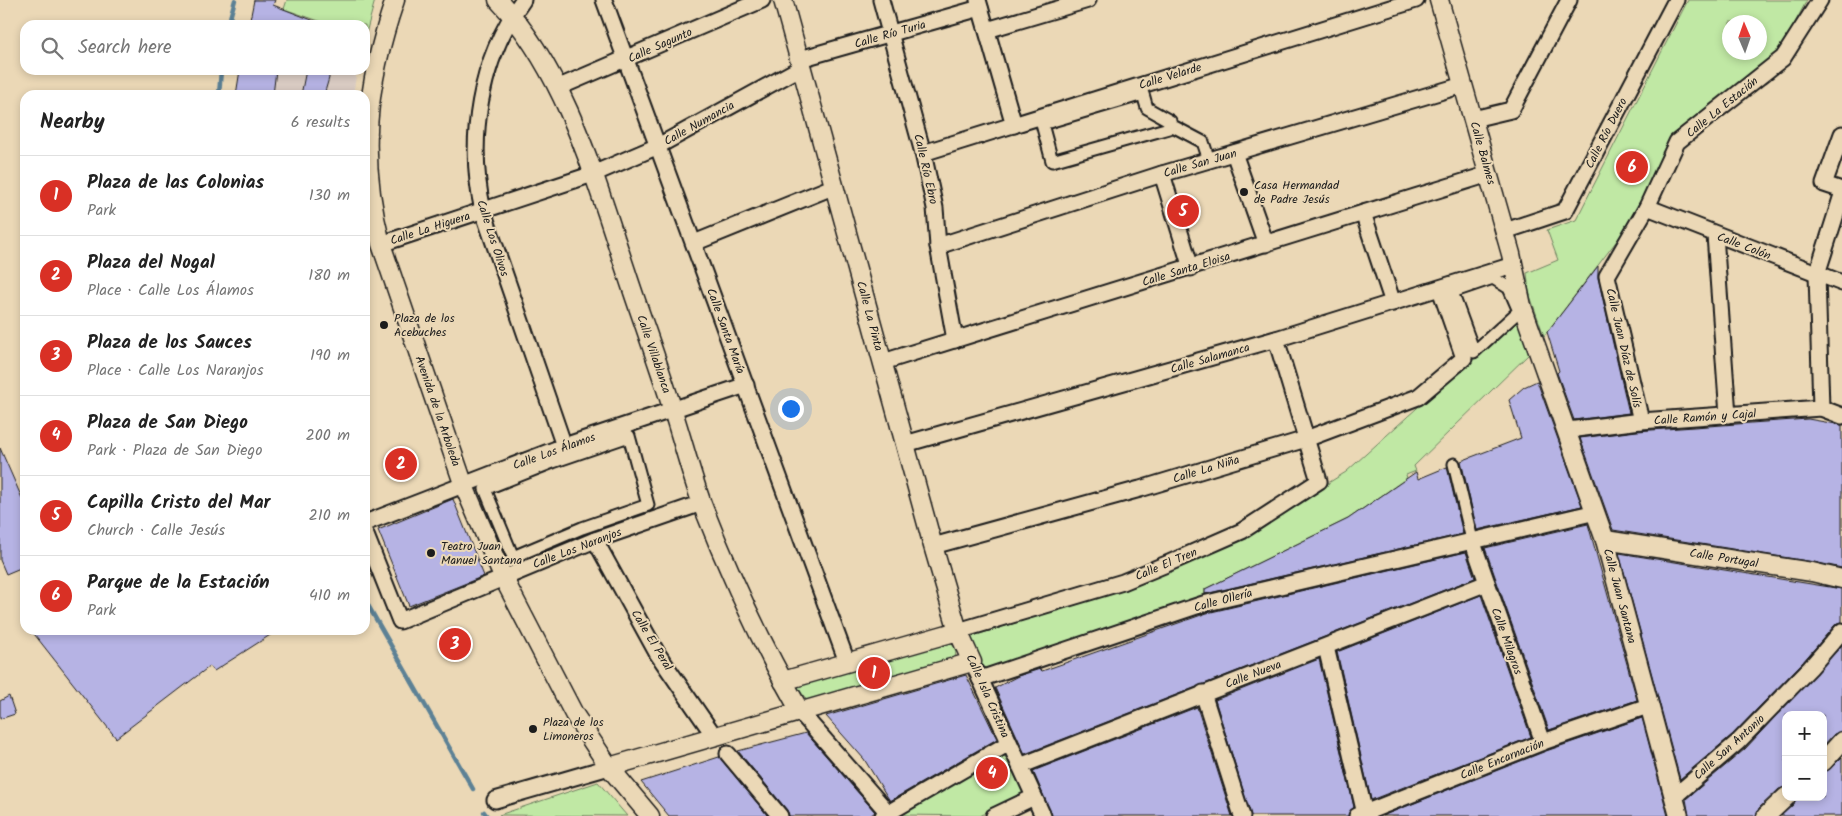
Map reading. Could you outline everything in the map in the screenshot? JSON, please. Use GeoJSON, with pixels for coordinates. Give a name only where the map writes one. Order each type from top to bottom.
{"type":"FeatureCollection","features":[{"type":"Feature","properties":{"kind":"street","name":"Avenida de la Arboleda"},"geometry":{"type":"LineString","coordinates":[[370,107],[380,46],[395,0]]}},
{"type":"Feature","properties":{"kind":"street","name":"Calle Villablanca"},"geometry":{"type":"LineString","coordinates":[[498,0],[512,15],[542,58],[557,88],[593,174],[673,410],[702,503],[728,565],[782,681],[801,713]]}},
{"type":"Feature","properties":{"kind":"street","name":"Calle Los Olivos"},"geometry":{"type":"LineString","coordinates":[[523,0],[512,15],[495,53],[482,94],[476,133],[477,183],[483,212],[564,446]]}},
{"type":"Feature","properties":{"kind":"street","name":"Calle Santa María"},"geometry":{"type":"LineString","coordinates":[[604,0],[847,662]]}},
{"type":"Feature","properties":{"kind":"street","name":"Calle Sagunto"},"geometry":{"type":"LineString","coordinates":[[557,88],[762,0]]}},
{"type":"Feature","properties":{"kind":"street","name":"Calle La Pinta"},"geometry":{"type":"LineString","coordinates":[[784,0],[933,546],[958,631]]}},
{"type":"Feature","properties":{"kind":"street","name":"Calle Río Ebro"},"geometry":{"type":"LineString","coordinates":[[881,0],[923,153],[935,208],[938,246],[955,340]]}},
{"type":"Feature","properties":{"kind":"street"},"geometry":{"type":"LineString","coordinates":[[1036,0],[1041,15]]}},
{"type":"Feature","properties":{"kind":"street"},"geometry":{"type":"LineString","coordinates":[[987,30],[1088,0]]}},
{"type":"Feature","properties":{"kind":"street","name":"Calle Velarde"},"geometry":{"type":"LineString","coordinates":[[923,153],[1416,0]]}},
{"type":"Feature","properties":{"kind":"street","name":"Calle Balmes"},"geometry":{"type":"LineString","coordinates":[[1439,0],[1505,231],[1522,306],[1536,345]]}},
{"type":"Feature","properties":{"kind":"street"},"geometry":{"type":"LineString","coordinates":[[1473,119],[1511,110],[1569,0]]}},
{"type":"Feature","properties":{"kind":"street","name":"Calle Río Duero"},"geometry":{"type":"LineString","coordinates":[[1505,231],[1565,211],[1676,0]]}},
{"type":"Feature","properties":{"kind":"street","name":"Calle La Estación"},"geometry":{"type":"LineString","coordinates":[[1677,142],[1783,58],[1820,0]]}},
{"type":"Feature","properties":{"kind":"street","name":"Calle Río Turia"},"geometry":{"type":"LineString","coordinates":[[801,63],[979,4]]}},
{"type":"Feature","properties":{"kind":"street"},"geometry":{"type":"LineString","coordinates":[[979,4],[1014,125]]}},
{"type":"Feature","properties":{"kind":"street","name":"Calle Numancia"},"geometry":{"type":"LineString","coordinates":[[593,174],[658,146],[801,63]]}},
{"type":"Feature","properties":{"kind":"street","name":"Calle San Juan"},"geometry":{"type":"LineString","coordinates":[[938,246],[1162,174],[1463,85]]}},
{"type":"Feature","properties":{"kind":"street"},"geometry":{"type":"LineString","coordinates":[[1169,124],[1169,128],[1052,161],[1042,124],[1143,94],[1147,108],[1170,121],[1169,124],[1203,142],[1210,160]]}},
{"type":"Feature","properties":{"kind":"street"},"geometry":{"type":"LineString","coordinates":[[1842,134],[1824,184],[1842,190]]}},
{"type":"Feature","properties":{"kind":"street","name":"Calle Juan Díaz de Solís"},"geometry":{"type":"LineString","coordinates":[[1641,421],[1607,276],[1647,207],[1677,142]]}},
{"type":"Feature","properties":{"kind":"street"},"geometry":{"type":"LineString","coordinates":[[1234,153],[1266,244]]}},
{"type":"Feature","properties":{"kind":"street","name":"Calle La Higuera"},"geometry":{"type":"LineString","coordinates":[[382,244],[593,174]]}},
{"type":"Feature","properties":{"kind":"street"},"geometry":{"type":"LineString","coordinates":[[1162,174],[1191,268]]}},
{"type":"Feature","properties":{"kind":"street","name":"Calle Santa Eloisa"},"geometry":{"type":"LineString","coordinates":[[883,362],[1489,174]]}},
{"type":"Feature","properties":{"kind":"street"},"geometry":{"type":"LineString","coordinates":[[694,244],[835,186]]}},
{"type":"Feature","properties":{"kind":"street","name":"Avenida de la Arboleda"},"geometry":{"type":"LineString","coordinates":[[370,193],[382,244],[464,486],[503,577],[574,714],[608,767],[650,816]]}},
{"type":"Feature","properties":{"kind":"street"},"geometry":{"type":"LineString","coordinates":[[1822,408],[1817,274],[1842,195]]}},
{"type":"Feature","properties":{"kind":"street","name":"Calle Colón"},"geometry":{"type":"LineString","coordinates":[[1647,207],[1842,283]]}},
{"type":"Feature","properties":{"kind":"street"},"geometry":{"type":"LineString","coordinates":[[1363,214],[1393,303]]}},
{"type":"Feature","properties":{"kind":"street"},"geometry":{"type":"LineString","coordinates":[[1715,235],[1728,415]]}},
{"type":"Feature","properties":{"kind":"street","name":"Calle Salamanca"},"geometry":{"type":"LineString","coordinates":[[906,444],[1276,339],[1393,303],[1446,290],[1513,265]]}},
{"type":"Feature","properties":{"kind":"street"},"geometry":{"type":"LineString","coordinates":[[1493,278],[1509,288],[1519,311],[1474,352],[1446,290],[1493,278]]}},
{"type":"Feature","properties":{"kind":"street","name":"Calle La Niña"},"geometry":{"type":"LineString","coordinates":[[933,546],[1140,489],[1306,438],[1418,397],[1464,358],[1446,290]]}},
{"type":"Feature","properties":{"kind":"street"},"geometry":{"type":"LineString","coordinates":[[1276,339],[1306,438]]}},
{"type":"Feature","properties":{"kind":"street","name":"Calle Juan Santana"},"geometry":{"type":"LineString","coordinates":[[1536,345],[1568,430],[1605,540],[1679,816]]}},
{"type":"Feature","properties":{"kind":"street","name":"Calle Los Álamos"},"geometry":{"type":"LineString","coordinates":[[370,521],[564,446],[746,384]]}},
{"type":"Feature","properties":{"kind":"street","name":"Calle Ramón y Cajal"},"geometry":{"type":"LineString","coordinates":[[1568,430],[1641,421],[1822,408],[1842,416]]}},
{"type":"Feature","properties":{"kind":"street"},"geometry":{"type":"LineString","coordinates":[[629,436],[648,505],[582,528],[513,557],[485,489],[553,462],[629,436]]}},
{"type":"Feature","properties":{"kind":"street","name":"Calle El Tren"},"geometry":{"type":"LineString","coordinates":[[958,631],[1123,582],[1242,531],[1319,481],[1306,438]]}},
{"type":"Feature","properties":{"kind":"street"},"geometry":{"type":"LineString","coordinates":[[1454,464],[1472,540]]}},
{"type":"Feature","properties":{"kind":"street","name":"Calle Los Naranjos"},"geometry":{"type":"LineString","coordinates":[[370,546],[400,621],[595,540],[702,503]]}},
{"type":"Feature","properties":{"kind":"street","name":"Calle Ollería"},"geometry":{"type":"LineString","coordinates":[[980,679],[1203,604],[1596,512]]}},
{"type":"Feature","properties":{"kind":"street","name":"Calle El Peral"},"geometry":{"type":"LineString","coordinates":[[595,540],[657,653],[715,737]]}},
{"type":"Feature","properties":{"kind":"street","name":"Calle Milagros"},"geometry":{"type":"LineString","coordinates":[[1472,540],[1543,742]]}},
{"type":"Feature","properties":{"kind":"street","name":"Calle Portugal"},"geometry":{"type":"LineString","coordinates":[[1605,540],[1812,572],[1842,579]]}},
{"type":"Feature","properties":{"kind":"street","name":"Calle Nueva"},"geometry":{"type":"LineString","coordinates":[[1020,766],[1487,583]]}},
{"type":"Feature","properties":{"kind":"street"},"geometry":{"type":"LineString","coordinates":[[782,681],[958,631]]}},
{"type":"Feature","properties":{"kind":"street","name":"Calle Isla Cristina"},"geometry":{"type":"LineString","coordinates":[[958,631],[1043,816]]}},
{"type":"Feature","properties":{"kind":"street","name":"Calle San Antonio"},"geometry":{"type":"LineString","coordinates":[[1675,796],[1738,742],[1810,668],[1842,631]]}},
{"type":"Feature","properties":{"kind":"street"},"geometry":{"type":"LineString","coordinates":[[1326,647],[1363,815]]}},
{"type":"Feature","properties":{"kind":"street"},"geometry":{"type":"LineString","coordinates":[[495,800],[972,662]]}},
{"type":"Feature","properties":{"kind":"street"},"geometry":{"type":"LineString","coordinates":[[1203,693],[1242,816]]}},
{"type":"Feature","properties":{"kind":"street","name":"Calle Encarnación"},"geometry":{"type":"LineString","coordinates":[[1363,815],[1543,742],[1648,706]]}},
{"type":"Feature","properties":{"kind":"street"},"geometry":{"type":"LineString","coordinates":[[801,713],[887,815],[1009,743]]}},
{"type":"Feature","properties":{"kind":"street"},"geometry":{"type":"LineString","coordinates":[[1827,757],[1842,740]]}},
{"type":"Feature","properties":{"kind":"street"},"geometry":{"type":"LineString","coordinates":[[728,754],[780,816]]}},
{"type":"Feature","properties":{"kind":"street"},"geometry":{"type":"LineString","coordinates":[[994,816],[1034,797]]}},
{"type":"Feature","properties":{"kind":"street"},"geometry":{"type":"LineString","coordinates":[[1766,816],[1782,801]]}},
{"type":"Feature","properties":{"kind":"shaded area"},"geometry":{"type":"Polygon","coordinates":[[[239,75],[356,75],[354,90],[237,90],[239,75]]]}},
{"type":"Feature","properties":{"kind":"green space"},"geometry":{"type":"Polygon","coordinates":[[[287,0],[375,0],[370,20],[316,20],[284,9],[287,0]]]}},
{"type":"Feature","properties":{"kind":"green space"},"geometry":{"type":"Polygon","coordinates":[[[1688,0],[1807,0],[1780,51],[1679,129],[1644,205],[1544,336],[1529,293],[1527,273],[1558,260],[1547,230],[1576,220],[1688,0]]]}},
{"type":"Feature","properties":{"kind":"green space"},"geometry":{"type":"Polygon","coordinates":[[[1518,317],[1530,353],[1414,466],[1416,471],[1406,475],[1407,478],[1348,519],[1205,589],[1205,596],[984,673],[970,637],[1138,585],[1244,535],[1346,472],[1518,317]]]}},
{"type":"Feature","properties":{"kind":"green space"},"geometry":{"type":"Polygon","coordinates":[[[947,641],[955,648],[955,659],[810,705],[795,683],[947,641]]]}},
{"type":"Feature","properties":{"kind":"green space"},"geometry":{"type":"Polygon","coordinates":[[[1003,753],[1024,793],[980,816],[902,815],[1003,753]]]}},
{"type":"Feature","properties":{"kind":"green space"},"geometry":{"type":"Polygon","coordinates":[[[598,782],[627,816],[499,815],[598,782]]]}},
{"type":"Feature","properties":{"kind":"building"},"geometry":{"type":"Polygon","coordinates":[[[254,0],[275,0],[273,5],[312,20],[250,20],[254,0]]]}},
{"type":"Feature","properties":{"kind":"building"},"geometry":{"type":"Polygon","coordinates":[[[239,75],[275,75],[274,90],[237,90],[239,75]]]}},
{"type":"Feature","properties":{"kind":"building"},"geometry":{"type":"Polygon","coordinates":[[[305,75],[329,75],[325,90],[302,90],[305,75]]]}},
{"type":"Feature","properties":{"kind":"building"},"geometry":{"type":"Polygon","coordinates":[[[1598,266],[1598,278],[1629,413],[1574,420],[1557,373],[1559,371],[1547,332],[1598,266]]]}},
{"type":"Feature","properties":{"kind":"building"},"geometry":{"type":"Polygon","coordinates":[[[1537,381],[1582,506],[1477,530],[1461,461],[1521,438],[1509,400],[1524,387],[1537,381]]]}},
{"type":"Feature","properties":{"kind":"building"},"geometry":{"type":"Polygon","coordinates":[[[1808,419],[1842,425],[1842,568],[1613,530],[1580,438],[1637,431],[1808,419]]]}},
{"type":"Feature","properties":{"kind":"building"},"geometry":{"type":"Polygon","coordinates":[[[0,448],[20,494],[20,568],[6,574],[0,560],[0,448]]]}},
{"type":"Feature","properties":{"kind":"building"},"geometry":{"type":"Polygon","coordinates":[[[1447,467],[1463,534],[1205,594],[1205,589],[1348,519],[1416,472],[1418,479],[1447,467]]]}},
{"type":"Feature","properties":{"kind":"building","name":"Teatro Juan Manuel Santana"},"geometry":{"type":"Polygon","coordinates":[[[453,499],[484,576],[409,606],[378,530],[453,499]]]}},
{"type":"Feature","properties":{"kind":"building"},"geometry":{"type":"Polygon","coordinates":[[[1588,524],[1637,700],[1549,730],[1485,548],[1588,524]]]}},
{"type":"Feature","properties":{"kind":"building"},"geometry":{"type":"Polygon","coordinates":[[[1466,552],[1475,578],[1025,754],[995,688],[1018,676],[1040,669],[1042,671],[1207,613],[1466,552]]]}},
{"type":"Feature","properties":{"kind":"building"},"geometry":{"type":"Polygon","coordinates":[[[1619,553],[1842,589],[1842,622],[1835,625],[1803,662],[1732,735],[1680,779],[1619,553]]]}},
{"type":"Feature","properties":{"kind":"building"},"geometry":{"type":"Polygon","coordinates":[[[1481,595],[1531,737],[1371,800],[1337,652],[1481,595]]]}},
{"type":"Feature","properties":{"kind":"building"},"geometry":{"type":"Polygon","coordinates":[[[35,635],[270,635],[214,671],[210,666],[116,738],[35,635]]]}},
{"type":"Feature","properties":{"kind":"building"},"geometry":{"type":"Polygon","coordinates":[[[1842,645],[1842,731],[1834,734],[1827,742],[1827,711],[1782,711],[1782,788],[1759,808],[1756,816],[1689,816],[1686,799],[1745,749],[1842,645]]]}},
{"type":"Feature","properties":{"kind":"building"},"geometry":{"type":"Polygon","coordinates":[[[1319,659],[1354,807],[1348,816],[1251,816],[1215,700],[1319,659]]]}},
{"type":"Feature","properties":{"kind":"building"},"geometry":{"type":"Polygon","coordinates":[[[966,675],[997,739],[890,801],[864,759],[826,716],[966,675]]]}},
{"type":"Feature","properties":{"kind":"building"},"geometry":{"type":"Polygon","coordinates":[[[9,696],[15,714],[0,719],[0,701],[9,696]]]}},
{"type":"Feature","properties":{"kind":"building"},"geometry":{"type":"Polygon","coordinates":[[[1197,707],[1232,816],[1052,816],[1033,771],[1197,707]]]}},
{"type":"Feature","properties":{"kind":"building"},"geometry":{"type":"Polygon","coordinates":[[[1642,718],[1668,816],[1382,816],[1546,751],[1642,718]]]}},
{"type":"Feature","properties":{"kind":"building"},"geometry":{"type":"Polygon","coordinates":[[[806,733],[875,812],[870,816],[789,816],[787,810],[738,751],[806,733]]]}},
{"type":"Feature","properties":{"kind":"building"},"geometry":{"type":"Polygon","coordinates":[[[719,757],[768,816],[669,816],[641,782],[719,757]]]}},
{"type":"Feature","properties":{"kind":"building"},"geometry":{"type":"Polygon","coordinates":[[[1842,757],[1842,816],[1781,816],[1795,801],[1827,801],[1827,770],[1842,757]]]}},
{"type":"Feature","properties":{"kind":"waterway"},"geometry":{"type":"LineString","coordinates":[[229,20],[235,0]]}},
{"type":"Feature","properties":{"kind":"waterway"},"geometry":{"type":"LineString","coordinates":[[219,90],[221,75]]}},
{"type":"Feature","properties":{"kind":"waterway"},"geometry":{"type":"LineString","coordinates":[[370,609],[473,789]]}},
{"type":"Feature","properties":{"kind":"waterway"},"geometry":{"type":"LineString","coordinates":[[484,812],[487,816]]}},
{"type":"Feature","properties":{"kind":"place","name":"Parque de la Estación"},"geometry":{"type":"Point","coordinates":[1632,167]}},
{"type":"Feature","properties":{"kind":"place","name":"Casa Hermandad de Padre Jesús"},"geometry":{"type":"Point","coordinates":[1244,192]}},
{"type":"Feature","properties":{"kind":"place","name":"Capilla Cristo del Mar"},"geometry":{"type":"Point","coordinates":[1183,211]}},
{"type":"Feature","properties":{"kind":"place","name":"Plaza de los Acebuches"},"geometry":{"type":"Point","coordinates":[384,325]}},
{"type":"Feature","properties":{"kind":"place","name":"Plaza del Nogal"},"geometry":{"type":"Point","coordinates":[401,464]}},
{"type":"Feature","properties":{"kind":"place","name":"Teatro Juan Manuel Santana"},"geometry":{"type":"Point","coordinates":[431,553]}},
{"type":"Feature","properties":{"kind":"place","name":"Plaza de los Sauces"},"geometry":{"type":"Point","coordinates":[455,644]}},
{"type":"Feature","properties":{"kind":"place","name":"Plaza de las Colonias"},"geometry":{"type":"Point","coordinates":[874,673]}},
{"type":"Feature","properties":{"kind":"place","name":"Plaza de los Limoneros"},"geometry":{"type":"Point","coordinates":[533,729]}},
{"type":"Feature","properties":{"kind":"place","name":"Plaza de San Diego"},"geometry":{"type":"Point","coordinates":[992,773]}}]}
